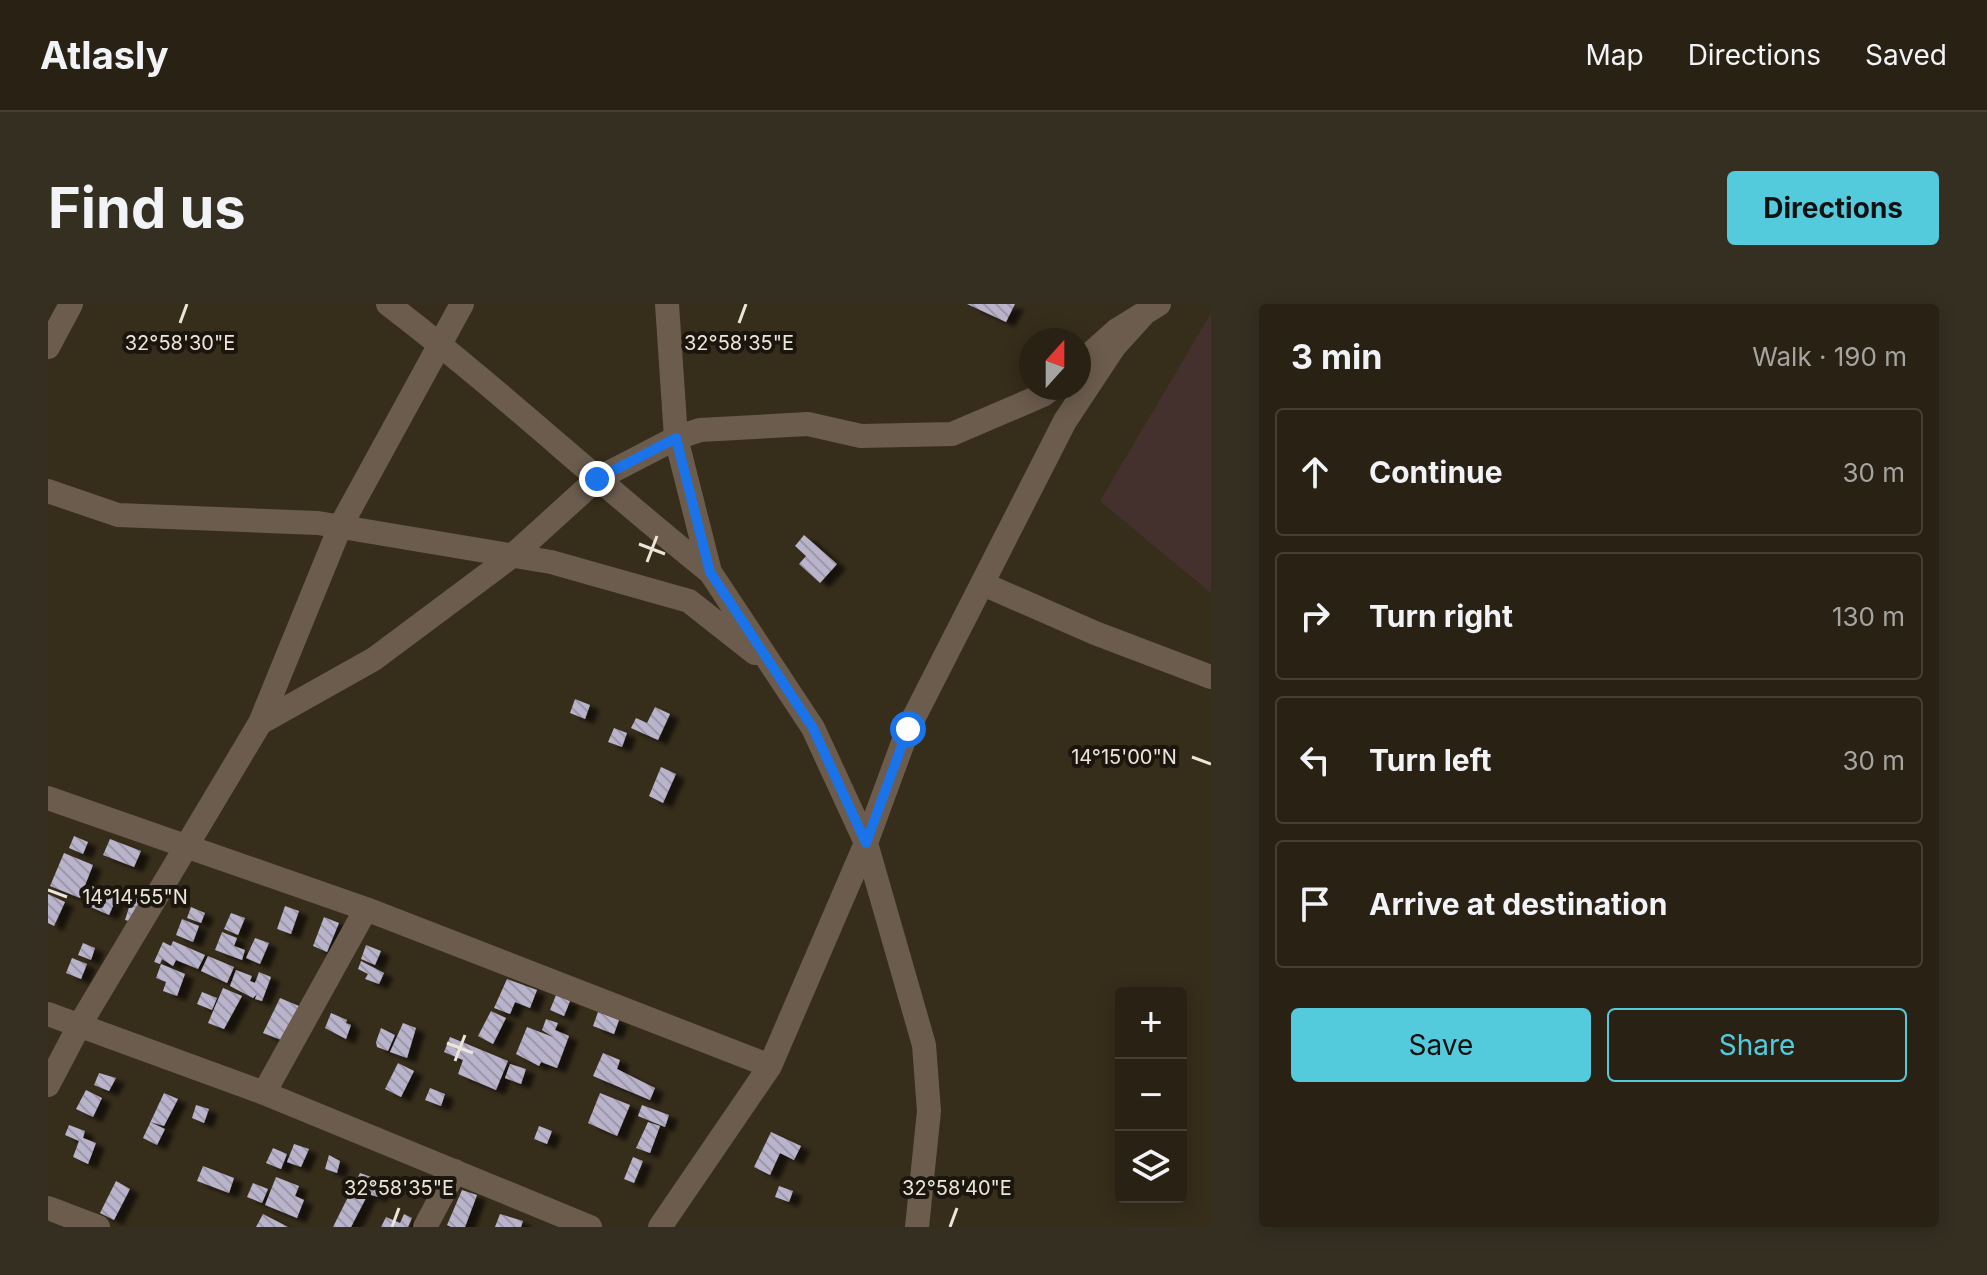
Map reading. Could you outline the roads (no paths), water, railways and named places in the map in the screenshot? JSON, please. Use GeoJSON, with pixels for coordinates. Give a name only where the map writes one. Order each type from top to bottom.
{"type":"FeatureCollection","features":[{"type":"Feature","properties":{"kind":"street"},"geometry":{"type":"LineString","coordinates":[[48,347],[71,304]]}},
{"type":"Feature","properties":{"kind":"street"},"geometry":{"type":"LineString","coordinates":[[388,304],[440,344],[710,572],[813,728],[866,843],[924,1045],[929,1111],[917,1227]]}},
{"type":"Feature","properties":{"kind":"street"},"geometry":{"type":"LineString","coordinates":[[48,1085],[79,1026],[260,723],[340,527],[462,304]]}},
{"type":"Feature","properties":{"kind":"street"},"geometry":{"type":"LineString","coordinates":[[667,304],[676,438],[710,572]]}},
{"type":"Feature","properties":{"kind":"street"},"geometry":{"type":"LineString","coordinates":[[1091,353],[1117,330],[1151,309]]}},
{"type":"Feature","properties":{"kind":"street"},"geometry":{"type":"LineString","coordinates":[[660,1227],[770,1066],[866,843],[908,729],[1065,421],[1114,347],[1151,309]]}},
{"type":"Feature","properties":{"kind":"street"},"geometry":{"type":"LineString","coordinates":[[260,723],[374,659],[512,556],[597,479],[676,438],[700,430],[808,424],[861,436],[952,434],[1031,400]]}},
{"type":"Feature","properties":{"kind":"street"},"geometry":{"type":"LineString","coordinates":[[48,491],[118,515],[318,523],[551,562],[689,601],[772,666]]}},
{"type":"Feature","properties":{"kind":"street"},"geometry":{"type":"LineString","coordinates":[[983,584],[1095,633],[1211,677]]}},
{"type":"Feature","properties":{"kind":"street"},"geometry":{"type":"LineString","coordinates":[[48,798],[366,909],[770,1066]]}},
{"type":"Feature","properties":{"kind":"street"},"geometry":{"type":"LineString","coordinates":[[264,1093],[366,909]]}},
{"type":"Feature","properties":{"kind":"street"},"geometry":{"type":"LineString","coordinates":[[48,1014],[264,1093],[590,1227]]}},
{"type":"Feature","properties":{"kind":"street"},"geometry":{"type":"LineString","coordinates":[[425,1227],[455,1171]]}},
{"type":"Feature","properties":{"kind":"street"},"geometry":{"type":"LineString","coordinates":[[48,1208],[98,1227]]}}]}
